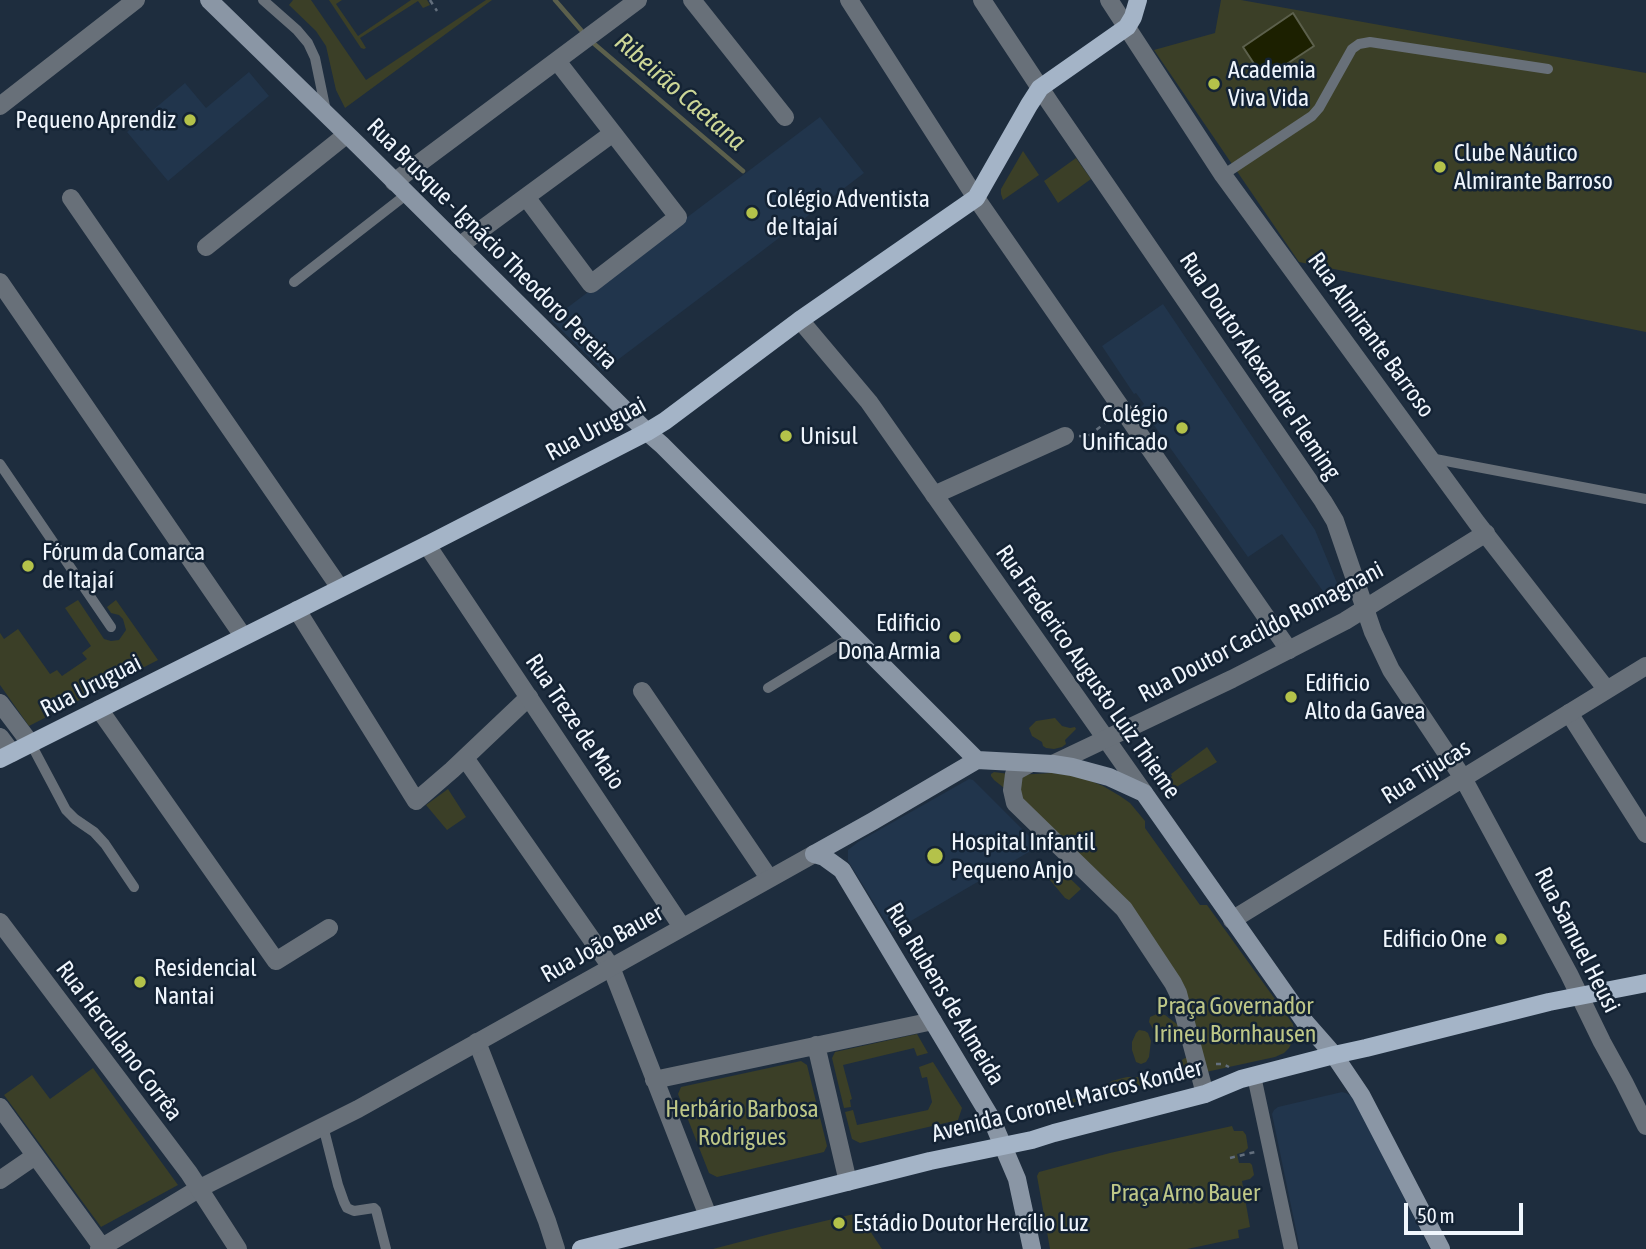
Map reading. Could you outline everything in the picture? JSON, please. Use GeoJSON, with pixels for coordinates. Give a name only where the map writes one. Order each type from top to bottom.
{"type":"FeatureCollection","features":[{"type":"Feature","properties":{"kind":"main road","name":"Rua Brusque - Ignácio Theodoro Pereira"},"geometry":{"type":"LineString","coordinates":[[209,0],[526,310],[977,760]]}},
{"type":"Feature","properties":{"kind":"main road"},"geometry":{"type":"LineString","coordinates":[[1127,27],[1138,0]]}},
{"type":"Feature","properties":{"kind":"main road","name":"Rua Uruguai"},"geometry":{"type":"LineString","coordinates":[[6,756],[427,545],[665,421],[800,320],[976,198],[1040,88],[1127,27]]}},
{"type":"Feature","properties":{"kind":"main road"},"geometry":{"type":"LineString","coordinates":[[977,760],[1053,764],[1091,771],[1144,793]]}},
{"type":"Feature","properties":{"kind":"main road","name":"Rua João Bauer"},"geometry":{"type":"LineString","coordinates":[[814,854],[977,760]]}},
{"type":"Feature","properties":{"kind":"main road","name":"Rua Frederico Augusto Luiz Thieme"},"geometry":{"type":"LineString","coordinates":[[1144,793],[1305,1023],[1334,1055],[1361,1095],[1441,1249]]}},
{"type":"Feature","properties":{"kind":"main road"},"geometry":{"type":"LineString","coordinates":[[842,870],[841,848],[845,837]]}},
{"type":"Feature","properties":{"kind":"main road","name":"Rua Rubens de Almeida"},"geometry":{"type":"LineString","coordinates":[[814,854],[834,863],[842,870],[991,1118],[1017,1179],[1032,1249]]}},
{"type":"Feature","properties":{"kind":"main road","name":"Avenida Coronel Marcos Konder"},"geometry":{"type":"LineString","coordinates":[[581,1249],[616,1245],[708,1216],[1032,1140],[1205,1094],[1241,1079],[1334,1055],[1549,1002],[1646,983]]}},
{"type":"Feature","properties":{"kind":"street"},"geometry":{"type":"LineString","coordinates":[[0,106],[136,0]]}},
{"type":"Feature","properties":{"kind":"street"},"geometry":{"type":"LineString","coordinates":[[400,188],[557,61],[638,0]]}},
{"type":"Feature","properties":{"kind":"street"},"geometry":{"type":"LineString","coordinates":[[692,0],[785,117]]}},
{"type":"Feature","properties":{"kind":"street"},"geometry":{"type":"LineString","coordinates":[[849,0],[976,198],[1289,650]]}},
{"type":"Feature","properties":{"kind":"street","name":"Rua Doutor Alexandre Fleming"},"geometry":{"type":"LineString","coordinates":[[982,0],[1335,521],[1373,632],[1391,670],[1463,778]]}},
{"type":"Feature","properties":{"kind":"street","name":"Rua Almirante Barroso"},"geometry":{"type":"LineString","coordinates":[[1109,0],[1223,174],[1486,534],[1607,690]]}},
{"type":"Feature","properties":{"kind":"street"},"geometry":{"type":"LineString","coordinates":[[526,197],[591,284],[678,218],[557,61]]}},
{"type":"Feature","properties":{"kind":"street"},"geometry":{"type":"LineString","coordinates":[[459,246],[613,133]]}},
{"type":"Feature","properties":{"kind":"street"},"geometry":{"type":"LineString","coordinates":[[206,247],[346,135]]}},
{"type":"Feature","properties":{"kind":"street"},"geometry":{"type":"LineString","coordinates":[[71,198],[340,588]]}},
{"type":"Feature","properties":{"kind":"street"},"geometry":{"type":"LineString","coordinates":[[0,282],[243,636]]}},
{"type":"Feature","properties":{"kind":"street","name":"Rua Frederico Augusto Luiz Thieme"},"geometry":{"type":"LineString","coordinates":[[800,320],[869,402],[1144,793]]}},
{"type":"Feature","properties":{"kind":"street"},"geometry":{"type":"LineString","coordinates":[[934,495],[1065,436]]}},
{"type":"Feature","properties":{"kind":"street","name":"Rua Doutor Cacildo Romagnani"},"geometry":{"type":"LineString","coordinates":[[1053,764],[1289,650],[1366,608],[1486,534]]}},
{"type":"Feature","properties":{"kind":"street","name":"Rua Treze de Maio"},"geometry":{"type":"LineString","coordinates":[[427,545],[682,927]]}},
{"type":"Feature","properties":{"kind":"street"},"geometry":{"type":"LineString","coordinates":[[297,610],[416,801],[528,697]]}},
{"type":"Feature","properties":{"kind":"street","name":"Rua Tijucas"},"geometry":{"type":"LineString","coordinates":[[1232,920],[1646,666]]}},
{"type":"Feature","properties":{"kind":"street"},"geometry":{"type":"LineString","coordinates":[[642,691],[769,878]]}},
{"type":"Feature","properties":{"kind":"street"},"geometry":{"type":"LineString","coordinates":[[0,703],[31,744]]}},
{"type":"Feature","properties":{"kind":"street"},"geometry":{"type":"LineString","coordinates":[[99,709],[276,961],[329,928]]}},
{"type":"Feature","properties":{"kind":"street"},"geometry":{"type":"LineString","coordinates":[[1569,713],[1646,834]]}},
{"type":"Feature","properties":{"kind":"street"},"geometry":{"type":"LineString","coordinates":[[0,737],[6,756]]}},
{"type":"Feature","properties":{"kind":"street"},"geometry":{"type":"LineString","coordinates":[[465,758],[611,967],[708,1216]]}},
{"type":"Feature","properties":{"kind":"street"},"geometry":{"type":"LineString","coordinates":[[1029,764],[1014,774],[1012,790],[1016,803],[1124,909],[1166,973],[1178,993],[1205,1094]]}},
{"type":"Feature","properties":{"kind":"street","name":"Rua Samuel Heusi"},"geometry":{"type":"LineString","coordinates":[[1463,778],[1581,996],[1646,1126]]}},
{"type":"Feature","properties":{"kind":"street","name":"Rua João Bauer"},"geometry":{"type":"LineString","coordinates":[[100,1248],[200,1188],[358,1109],[814,854]]}},
{"type":"Feature","properties":{"kind":"street","name":"Rua Herculano Corrêa"},"geometry":{"type":"LineString","coordinates":[[0,922],[200,1188],[238,1249]]}},
{"type":"Feature","properties":{"kind":"street"},"geometry":{"type":"LineString","coordinates":[[654,1080],[933,1021]]}},
{"type":"Feature","properties":{"kind":"street"},"geometry":{"type":"LineString","coordinates":[[477,1042],[556,1249]]}},
{"type":"Feature","properties":{"kind":"street"},"geometry":{"type":"LineString","coordinates":[[816,1045],[848,1182]]}},
{"type":"Feature","properties":{"kind":"street"},"geometry":{"type":"LineString","coordinates":[[1254,1076],[1291,1249]]}},
{"type":"Feature","properties":{"kind":"street"},"geometry":{"type":"LineString","coordinates":[[0,1107],[100,1248]]}},
{"type":"Feature","properties":{"kind":"street"},"geometry":{"type":"LineString","coordinates":[[0,1180],[35,1156]]}},
{"type":"Feature","properties":{"kind":"lane"},"geometry":{"type":"LineString","coordinates":[[263,0],[308,43],[316,58],[326,115]]}},
{"type":"Feature","properties":{"kind":"lane"},"geometry":{"type":"LineString","coordinates":[[1223,174],[1312,116],[1352,49],[1359,44],[1370,42],[1548,69]]}},
{"type":"Feature","properties":{"kind":"lane"},"geometry":{"type":"LineString","coordinates":[[294,282],[400,188]]}},
{"type":"Feature","properties":{"kind":"lane"},"geometry":{"type":"LineString","coordinates":[[1430,458],[1646,499]]}},
{"type":"Feature","properties":{"kind":"lane"},"geometry":{"type":"LineString","coordinates":[[0,464],[111,627]]}},
{"type":"Feature","properties":{"kind":"lane"},"geometry":{"type":"LineString","coordinates":[[768,688],[853,636]]}},
{"type":"Feature","properties":{"kind":"lane"},"geometry":{"type":"LineString","coordinates":[[31,744],[66,810],[105,844],[134,887]]}},
{"type":"Feature","properties":{"kind":"lane"},"geometry":{"type":"LineString","coordinates":[[323,1126],[344,1202],[354,1211],[376,1210],[386,1249]]}},
{"type":"Feature","properties":{"kind":"path"},"geometry":{"type":"LineString","coordinates":[[430,0],[437,10]]}},
{"type":"Feature","properties":{"kind":"path"},"geometry":{"type":"LineString","coordinates":[[1065,436],[1087,437],[1123,410]]}},
{"type":"Feature","properties":{"kind":"path"},"geometry":{"type":"LineString","coordinates":[[1230,1158],[1265,1150]]}},
{"type":"Feature","properties":{"kind":"shaded area"},"geometry":{"type":"Polygon","coordinates":[[[1293,13],[1314,46],[1264,79],[1243,47],[1293,13]]]}},
{"type":"Feature","properties":{"kind":"shaded area","name":"Pequeno Aprendiz"},"geometry":{"type":"Polygon","coordinates":[[[249,72],[269,96],[168,181],[127,132],[185,83],[206,108],[249,72]]]}},
{"type":"Feature","properties":{"kind":"shaded area","name":"Colégio Adventista de Itajaí"},"geometry":{"type":"Polygon","coordinates":[[[820,117],[864,173],[603,371],[551,320],[820,117]]]}},
{"type":"Feature","properties":{"kind":"shaded area"},"geometry":{"type":"Polygon","coordinates":[[[1163,304],[1315,530],[1337,583],[1330,601],[1282,534],[1248,557],[1141,407],[1144,404],[1136,393],[1134,394],[1102,346],[1163,304]]]}},
{"type":"Feature","properties":{"kind":"shaded area","name":"Hospital Infantil Pequeno Anjo"},"geometry":{"type":"Polygon","coordinates":[[[969,779],[1039,846],[892,932],[848,861],[848,850],[969,779]]]}},
{"type":"Feature","properties":{"kind":"shaded area"},"geometry":{"type":"Polygon","coordinates":[[[1342,1092],[1353,1097],[1430,1249],[1300,1249],[1272,1114],[1278,1107],[1342,1092]]]}},
{"type":"Feature","properties":{"kind":"green space"},"geometry":{"type":"Polygon","coordinates":[[[293,0],[311,0],[366,80],[486,0],[492,0],[345,108],[336,90],[326,46],[316,31],[289,5],[293,0]]]}},
{"type":"Feature","properties":{"kind":"green space"},"geometry":{"type":"Polygon","coordinates":[[[329,0],[342,0],[336,4],[358,36],[411,0],[427,0],[430,5],[423,8],[418,1],[360,38],[366,48],[364,49],[329,0]]]}},
{"type":"Feature","properties":{"kind":"green space","name":"Clube Náutico Almirante Barroso"},"geometry":{"type":"Polygon","coordinates":[[[1221,0],[1241,0],[1646,73],[1646,332],[1299,262],[1154,50],[1215,33],[1221,0]]]}},
{"type":"Feature","properties":{"kind":"green space"},"geometry":{"type":"Polygon","coordinates":[[[1023,151],[1039,175],[1003,200],[1001,189],[1023,151]]]}},
{"type":"Feature","properties":{"kind":"green space"},"geometry":{"type":"Polygon","coordinates":[[[1076,158],[1091,179],[1058,203],[1044,181],[1076,158]]]}},
{"type":"Feature","properties":{"kind":"green space"},"geometry":{"type":"Polygon","coordinates":[[[78,600],[104,639],[111,641],[119,640],[126,630],[123,619],[111,613],[107,607],[116,600],[158,660],[29,726],[0,685],[0,633],[4,639],[18,629],[50,674],[57,670],[62,676],[87,659],[82,653],[91,646],[65,608],[78,600]]]}},
{"type":"Feature","properties":{"kind":"green space"},"geometry":{"type":"Polygon","coordinates":[[[1055,718],[1062,726],[1076,729],[1062,747],[1046,748],[1032,736],[1029,728],[1036,721],[1055,718]]]}},
{"type":"Feature","properties":{"kind":"green space"},"geometry":{"type":"Polygon","coordinates":[[[1207,747],[1217,762],[1165,794],[1155,779],[1169,779],[1171,774],[1207,747]]]}},
{"type":"Feature","properties":{"kind":"green space","name":"Praça Governador Irineu Bornhausen"},"geometry":{"type":"Polygon","coordinates":[[[994,772],[1017,775],[1052,773],[1086,779],[1130,803],[1145,821],[1145,828],[1200,905],[1207,905],[1293,1024],[1295,1036],[1289,1048],[1275,1057],[1206,1072],[1181,989],[1023,803],[994,780],[991,774],[994,772]]]}},
{"type":"Feature","properties":{"kind":"green space"},"geometry":{"type":"Polygon","coordinates":[[[448,789],[466,817],[447,830],[426,805],[448,789]]]}},
{"type":"Feature","properties":{"kind":"green space"},"geometry":{"type":"Polygon","coordinates":[[[1058,867],[1081,889],[1069,900],[1050,880],[1058,867]]]}},
{"type":"Feature","properties":{"kind":"green space"},"geometry":{"type":"Polygon","coordinates":[[[1165,1015],[1178,1025],[1178,1037],[1166,1039],[1156,1034],[1149,1022],[1150,1017],[1165,1015]]]}},
{"type":"Feature","properties":{"kind":"green space"},"geometry":{"type":"Polygon","coordinates":[[[1139,1030],[1148,1033],[1151,1041],[1149,1057],[1141,1064],[1136,1062],[1132,1050],[1132,1042],[1139,1030]]]}},
{"type":"Feature","properties":{"kind":"green space"},"geometry":{"type":"Polygon","coordinates":[[[917,1034],[928,1053],[917,1056],[914,1048],[843,1065],[852,1099],[851,1107],[844,1108],[832,1058],[835,1052],[917,1034]]]}},
{"type":"Feature","properties":{"kind":"green space"},"geometry":{"type":"Polygon","coordinates":[[[1190,1056],[1191,1070],[1187,1074],[1063,1105],[1055,1103],[1093,1094],[1119,1079],[1162,1075],[1190,1056]]]}},
{"type":"Feature","properties":{"kind":"green space","name":"Herbário Barbosa Rodrigues"},"geometry":{"type":"Polygon","coordinates":[[[801,1061],[807,1065],[827,1146],[824,1152],[717,1177],[709,1173],[678,1094],[681,1087],[801,1061]]]}},
{"type":"Feature","properties":{"kind":"green space"},"geometry":{"type":"Polygon","coordinates":[[[933,1062],[962,1108],[958,1120],[860,1143],[852,1139],[845,1112],[853,1110],[857,1125],[928,1110],[932,1102],[927,1077],[922,1078],[919,1067],[933,1062]]]}},
{"type":"Feature","properties":{"kind":"green space"},"geometry":{"type":"Polygon","coordinates":[[[93,1068],[178,1185],[101,1227],[4,1095],[32,1075],[50,1099],[93,1068]]]}},
{"type":"Feature","properties":{"kind":"green space","name":"Praça Arno Bauer"},"geometry":{"type":"Polygon","coordinates":[[[1232,1126],[1234,1131],[1243,1131],[1246,1135],[1248,1148],[1237,1154],[1239,1163],[1252,1165],[1254,1175],[1242,1181],[1250,1227],[1238,1230],[1239,1238],[1187,1249],[1050,1249],[1037,1176],[1039,1172],[1232,1126]]]}},
{"type":"Feature","properties":{"kind":"green space","name":"Estádio Doutor Hercílio Luz"},"geometry":{"type":"Polygon","coordinates":[[[858,1213],[882,1249],[713,1249],[770,1234],[858,1213]]]}},
{"type":"Feature","properties":{"kind":"waterway","name":"Ribeirão Caetana"},"geometry":{"type":"LineString","coordinates":[[555,0],[581,30]]}},
{"type":"Feature","properties":{"kind":"waterway","name":"Ribeirão Caetana"},"geometry":{"type":"LineString","coordinates":[[592,42],[743,171]]}},
{"type":"Feature","properties":{"kind":"place","name":"Academia Viva Vida"},"geometry":{"type":"Point","coordinates":[1214,84]}},
{"type":"Feature","properties":{"kind":"place","name":"Pequeno Aprendiz"},"geometry":{"type":"Point","coordinates":[190,120]}},
{"type":"Feature","properties":{"kind":"place","name":"Clube Náutico Almirante Barroso"},"geometry":{"type":"Point","coordinates":[1440,167]}},
{"type":"Feature","properties":{"kind":"place","name":"Colégio Adventista de Itajaí"},"geometry":{"type":"Point","coordinates":[752,213]}},
{"type":"Feature","properties":{"kind":"place","name":"Colégio Unificado"},"geometry":{"type":"Point","coordinates":[1182,428]}},
{"type":"Feature","properties":{"kind":"place","name":"Unisul"},"geometry":{"type":"Point","coordinates":[786,436]}},
{"type":"Feature","properties":{"kind":"place","name":"Fórum da Comarca de Itajaí"},"geometry":{"type":"Point","coordinates":[28,566]}},
{"type":"Feature","properties":{"kind":"place","name":"Edificio Dona Armia"},"geometry":{"type":"Point","coordinates":[955,637]}},
{"type":"Feature","properties":{"kind":"place","name":"Edificio Alto da Gavea"},"geometry":{"type":"Point","coordinates":[1291,697]}},
{"type":"Feature","properties":{"kind":"place","name":"Hospital Infantil Pequeno Anjo"},"geometry":{"type":"Point","coordinates":[935,856]}},
{"type":"Feature","properties":{"kind":"place","name":"Edificio One"},"geometry":{"type":"Point","coordinates":[1501,939]}},
{"type":"Feature","properties":{"kind":"place","name":"Residencial Nantai"},"geometry":{"type":"Point","coordinates":[140,982]}},
{"type":"Feature","properties":{"kind":"place","name":"Estádio Doutor Hercílio Luz"},"geometry":{"type":"Point","coordinates":[839,1223]}}]}
